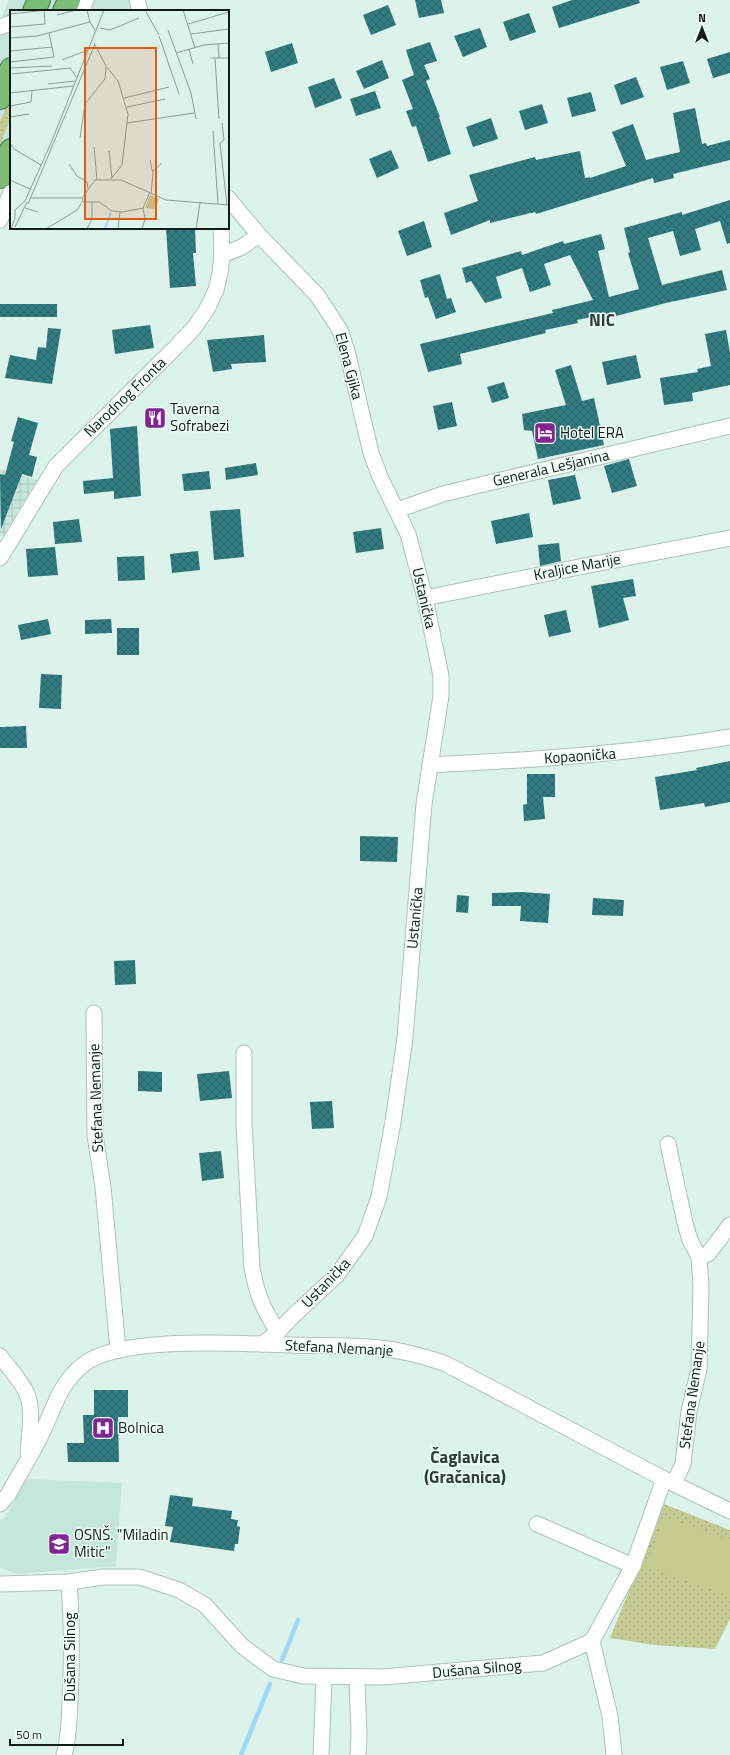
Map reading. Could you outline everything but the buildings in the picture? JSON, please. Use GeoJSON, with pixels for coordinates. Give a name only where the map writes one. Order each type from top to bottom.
{"type":"FeatureCollection","features":[{"type":"Feature","properties":{"kind":"highway"},"geometry":{"type":"LineString","coordinates":[[34,10],[39,0]]}},
{"type":"Feature","properties":{"kind":"highway"},"geometry":{"type":"LineString","coordinates":[[64,10],[68,0]]}},
{"type":"Feature","properties":{"kind":"highway"},"geometry":{"type":"LineString","coordinates":[[0,98],[10,73]]}},
{"type":"Feature","properties":{"kind":"highway"},"geometry":{"type":"LineString","coordinates":[[0,177],[10,152]]}},
{"type":"Feature","properties":{"kind":"street"},"geometry":{"type":"LineString","coordinates":[[82,10],[86,0]]}},
{"type":"Feature","properties":{"kind":"street"},"geometry":{"type":"LineString","coordinates":[[137,0],[140,10]]}},
{"type":"Feature","properties":{"kind":"street"},"geometry":{"type":"LineString","coordinates":[[0,27],[10,23]]}},
{"type":"Feature","properties":{"kind":"street"},"geometry":{"type":"LineString","coordinates":[[0,220],[10,195]]}},
{"type":"Feature","properties":{"kind":"street","name":"Elena Gjika"},"geometry":{"type":"LineString","coordinates":[[229,199],[259,235],[317,295],[340,330],[347,351],[365,432],[380,477]]}},
{"type":"Feature","properties":{"kind":"street","name":"Narodnog Fronta"},"geometry":{"type":"LineString","coordinates":[[0,558],[56,466],[194,328],[207,309],[216,290],[222,255],[221,229]]}},
{"type":"Feature","properties":{"kind":"street"},"geometry":{"type":"LineString","coordinates":[[222,255],[242,247],[259,235]]}},
{"type":"Feature","properties":{"kind":"street","name":"Generala Lešjanina"},"geometry":{"type":"LineString","coordinates":[[397,510],[443,494],[730,426]]}},
{"type":"Feature","properties":{"kind":"street","name":"Ustanička"},"geometry":{"type":"LineString","coordinates":[[262,1344],[278,1332],[337,1275],[352,1256],[364,1236],[379,1197],[391,1136],[405,1038],[424,804],[441,696],[441,676],[425,598],[408,534],[380,477]]}},
{"type":"Feature","properties":{"kind":"street","name":"Kraljice Marije"},"geometry":{"type":"LineString","coordinates":[[425,598],[730,538]]}},
{"type":"Feature","properties":{"kind":"street","name":"Kopaonička"},"geometry":{"type":"LineString","coordinates":[[430,765],[612,754],[671,747],[730,737]]}},
{"type":"Feature","properties":{"kind":"street","name":"Stefana Nemanje"},"geometry":{"type":"LineString","coordinates":[[94,1013],[95,1135],[103,1187],[118,1350]]}},
{"type":"Feature","properties":{"kind":"street"},"geometry":{"type":"LineString","coordinates":[[244,1053],[244,1124],[252,1268],[263,1310],[278,1332]]}},
{"type":"Feature","properties":{"kind":"street","name":"Stefana Nemanje"},"geometry":{"type":"LineString","coordinates":[[668,1144],[685,1223],[690,1240],[699,1257],[701,1318],[699,1369],[689,1411],[683,1464],[669,1481]]}},
{"type":"Feature","properties":{"kind":"street"},"geometry":{"type":"LineString","coordinates":[[699,1257],[708,1254],[730,1225]]}},
{"type":"Feature","properties":{"kind":"street","name":"Stefana Nemanje"},"geometry":{"type":"LineString","coordinates":[[0,1504],[8,1495],[43,1432],[56,1400],[68,1378],[84,1364],[102,1355],[118,1350],[198,1343],[370,1347],[410,1353],[444,1363],[669,1481],[730,1511]]}},
{"type":"Feature","properties":{"kind":"street"},"geometry":{"type":"LineString","coordinates":[[0,1356],[15,1375],[27,1395],[31,1414],[28,1457]]}},
{"type":"Feature","properties":{"kind":"street"},"geometry":{"type":"LineString","coordinates":[[614,1755],[610,1716],[592,1641],[633,1566],[669,1481]]}},
{"type":"Feature","properties":{"kind":"street"},"geometry":{"type":"LineString","coordinates":[[537,1524],[633,1566]]}},
{"type":"Feature","properties":{"kind":"street","name":"Dušana Silnog"},"geometry":{"type":"LineString","coordinates":[[0,1584],[69,1582],[103,1577],[140,1577],[179,1590],[205,1605],[242,1646],[273,1669],[303,1676],[324,1678],[383,1677],[543,1663],[592,1641]]}},
{"type":"Feature","properties":{"kind":"street","name":"Dušana Silnog"},"geometry":{"type":"LineString","coordinates":[[64,1755],[70,1713],[72,1662],[72,1624],[69,1582]]}},
{"type":"Feature","properties":{"kind":"street"},"geometry":{"type":"LineString","coordinates":[[321,1755],[324,1678]]}},
{"type":"Feature","properties":{"kind":"street"},"geometry":{"type":"LineString","coordinates":[[357,1678],[359,1734],[358,1755]]}},
{"type":"Feature","properties":{"kind":"shaded area"},"geometry":{"type":"Polygon","coordinates":[[[9,0],[140,0],[143,10],[10,10],[10,188],[0,185],[0,21],[9,0]]]}},
{"type":"Feature","properties":{"kind":"shaded area"},"geometry":{"type":"Polygon","coordinates":[[[0,469],[37,480],[3,536],[0,536],[0,469]]]}},
{"type":"Feature","properties":{"kind":"shaded area","name":"OSNŠ. \"Miladin Mitic\""},"geometry":{"type":"Polygon","coordinates":[[[27,1479],[122,1483],[116,1566],[17,1574],[0,1568],[0,1521],[9,1511],[27,1479]]]}},
{"type":"Feature","properties":{"kind":"green space"},"geometry":{"type":"Polygon","coordinates":[[[10,97],[10,120],[0,145],[0,122],[10,97]]]}},
{"type":"Feature","properties":{"kind":"green space"},"geometry":{"type":"Polygon","coordinates":[[[664,1504],[730,1530],[730,1619],[715,1649],[654,1645],[610,1638],[664,1504]]]}},
{"type":"Feature","properties":{"kind":"green space"},"geometry":{"type":"Polygon","coordinates":[[[664,1517],[730,1541],[730,1596],[646,1566],[664,1517]]]}},
{"type":"Feature","properties":{"kind":"waterway"},"geometry":{"type":"LineString","coordinates":[[282,1660],[298,1620]]}},
{"type":"Feature","properties":{"kind":"waterway"},"geometry":{"type":"LineString","coordinates":[[241,1755],[270,1684]]}},
{"type":"Feature","properties":{"kind":"place","name":"Taverna Sofrabezi"},"geometry":{"type":"Point","coordinates":[155,418]}},
{"type":"Feature","properties":{"kind":"place","name":"Hotel ERA"},"geometry":{"type":"Point","coordinates":[545,433]}},
{"type":"Feature","properties":{"kind":"place","name":"Bolnica"},"geometry":{"type":"Point","coordinates":[103,1428]}},
{"type":"Feature","properties":{"kind":"place","name":"OSNŠ. \"Miladin Mitic\""},"geometry":{"type":"Point","coordinates":[59,1544]}},
{"type":"Feature","properties":{"kind":"district","name":"NIC"},"geometry":{"type":"Point","coordinates":[602,320]}},
{"type":"Feature","properties":{"kind":"district","name":"Čaglavica (Gračanica)"},"geometry":{"type":"Point","coordinates":[465,1467]}}]}
